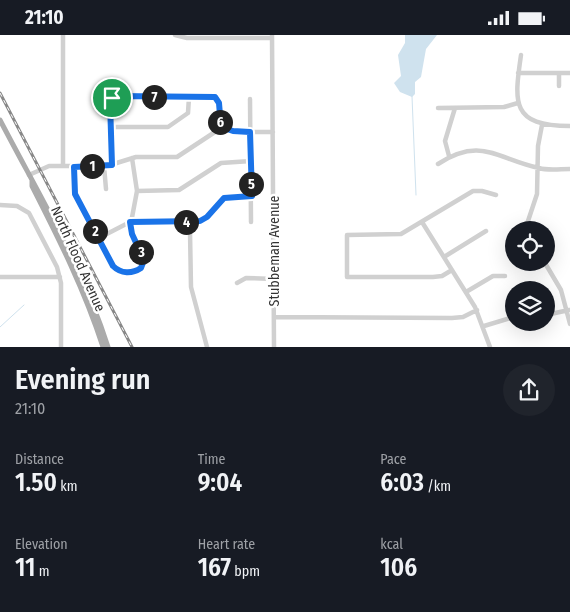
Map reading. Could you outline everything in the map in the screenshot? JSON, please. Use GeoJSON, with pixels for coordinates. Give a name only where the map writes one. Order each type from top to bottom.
{"type":"FeatureCollection","features":[{"type":"Feature","properties":{"kind":"main road","name":"North Flood Avenue"},"geometry":{"type":"LineString","coordinates":[[0,121],[32,181],[37,185],[75,261],[108,347]]}},
{"type":"Feature","properties":{"kind":"main road","name":"North Flood Avenue"},"geometry":{"type":"LineString","coordinates":[[32,181],[32,187],[62,244],[86,299],[102,347]]}},
{"type":"Feature","properties":{"kind":"street"},"geometry":{"type":"LineString","coordinates":[[63,35],[63,166]]}},
{"type":"Feature","properties":{"kind":"street"},"geometry":{"type":"LineString","coordinates":[[175,35],[187,38],[272,37]]}},
{"type":"Feature","properties":{"kind":"street","name":"Stubbeman Avenue"},"geometry":{"type":"LineString","coordinates":[[272,37],[274,347]]}},
{"type":"Feature","properties":{"kind":"street"},"geometry":{"type":"LineString","coordinates":[[521,55],[516,90],[518,103],[524,114],[542,125],[570,126]]}},
{"type":"Feature","properties":{"kind":"street"},"geometry":{"type":"LineString","coordinates":[[518,73],[570,73]]}},
{"type":"Feature","properties":{"kind":"street"},"geometry":{"type":"LineString","coordinates":[[559,73],[559,86]]}},
{"type":"Feature","properties":{"kind":"street"},"geometry":{"type":"LineString","coordinates":[[112,165],[110,102],[116,96],[213,97],[218,99],[221,127]]}},
{"type":"Feature","properties":{"kind":"street"},"geometry":{"type":"LineString","coordinates":[[110,127],[168,127],[188,113],[188,97]]}},
{"type":"Feature","properties":{"kind":"street"},"geometry":{"type":"LineString","coordinates":[[250,99],[251,223]]}},
{"type":"Feature","properties":{"kind":"street"},"geometry":{"type":"LineString","coordinates":[[438,108],[504,107],[518,103]]}},
{"type":"Feature","properties":{"kind":"street"},"geometry":{"type":"LineString","coordinates":[[449,156],[445,141],[455,108]]}},
{"type":"Feature","properties":{"kind":"street"},"geometry":{"type":"LineString","coordinates":[[528,221],[537,194],[538,146],[542,125]]}},
{"type":"Feature","properties":{"kind":"street"},"geometry":{"type":"LineString","coordinates":[[29,175],[46,167],[104,166],[132,158],[178,157],[221,127]]}},
{"type":"Feature","properties":{"kind":"street"},"geometry":{"type":"LineString","coordinates":[[221,127],[233,131],[273,132]]}},
{"type":"Feature","properties":{"kind":"street"},"geometry":{"type":"LineString","coordinates":[[438,164],[449,156],[468,150],[481,150],[538,168],[570,169]]}},
{"type":"Feature","properties":{"kind":"street"},"geometry":{"type":"LineString","coordinates":[[74,167],[75,194],[116,269],[123,272],[136,271],[142,267],[144,260],[132,234],[130,222],[138,191],[132,158]]}},
{"type":"Feature","properties":{"kind":"street"},"geometry":{"type":"LineString","coordinates":[[138,191],[179,190],[222,163],[251,161]]}},
{"type":"Feature","properties":{"kind":"street"},"geometry":{"type":"LineString","coordinates":[[104,166],[106,189]]}},
{"type":"Feature","properties":{"kind":"street"},"geometry":{"type":"LineString","coordinates":[[452,269],[442,276],[433,277],[347,277],[347,235],[396,235],[422,222],[473,191],[482,191],[496,195]]}},
{"type":"Feature","properties":{"kind":"street"},"geometry":{"type":"LineString","coordinates":[[99,238],[130,222],[200,221],[207,217],[224,198],[252,196]]}},
{"type":"Feature","properties":{"kind":"street"},"geometry":{"type":"LineString","coordinates":[[0,205],[17,206],[30,213],[55,261],[60,277],[61,347]]}},
{"type":"Feature","properties":{"kind":"street"},"geometry":{"type":"LineString","coordinates":[[422,222],[477,310],[490,347]]}},
{"type":"Feature","properties":{"kind":"street"},"geometry":{"type":"LineString","coordinates":[[190,231],[192,287],[207,347]]}},
{"type":"Feature","properties":{"kind":"street"},"geometry":{"type":"LineString","coordinates":[[444,257],[486,231]]}},
{"type":"Feature","properties":{"kind":"street"},"geometry":{"type":"LineString","coordinates":[[551,271],[559,283],[569,310],[570,324]]}},
{"type":"Feature","properties":{"kind":"street"},"geometry":{"type":"LineString","coordinates":[[466,293],[493,276],[506,275]]}},
{"type":"Feature","properties":{"kind":"street"},"geometry":{"type":"LineString","coordinates":[[0,277],[60,277]]}},
{"type":"Feature","properties":{"kind":"street"},"geometry":{"type":"LineString","coordinates":[[237,283],[246,278],[274,279]]}},
{"type":"Feature","properties":{"kind":"street"},"geometry":{"type":"LineString","coordinates":[[274,317],[452,319],[477,310]]}},
{"type":"Feature","properties":{"kind":"street"},"geometry":{"type":"LineString","coordinates":[[555,313],[569,310]]}},
{"type":"Feature","properties":{"kind":"street"},"geometry":{"type":"LineString","coordinates":[[484,326],[505,320]]}},
{"type":"Feature","properties":{"kind":"water"},"geometry":{"type":"Polygon","coordinates":[[[405,35],[437,35],[426,49],[421,77],[415,82],[415,94],[412,97],[400,92],[394,83],[401,76],[398,55],[405,43],[405,35]]]}},
{"type":"Feature","properties":{"kind":"waterway"},"geometry":{"type":"LineString","coordinates":[[412,96],[416,195]]}},
{"type":"Feature","properties":{"kind":"waterway"},"geometry":{"type":"LineString","coordinates":[[0,327],[24,305]]}},
{"type":"Feature","properties":{"kind":"railway"},"geometry":{"type":"LineString","coordinates":[[0,93],[132,347]]}},
{"type":"Feature","properties":{"kind":"route"},"geometry":{"type":"LineString","coordinates":[[116,96],[215,97],[219,101],[221,127],[233,131],[250,132],[252,196],[224,198],[207,217],[200,221],[130,222],[132,234],[144,260],[141,268],[130,273],[121,272],[113,266],[75,194],[74,187],[74,167],[112,165],[110,102],[112,98],[116,96]]}}]}
